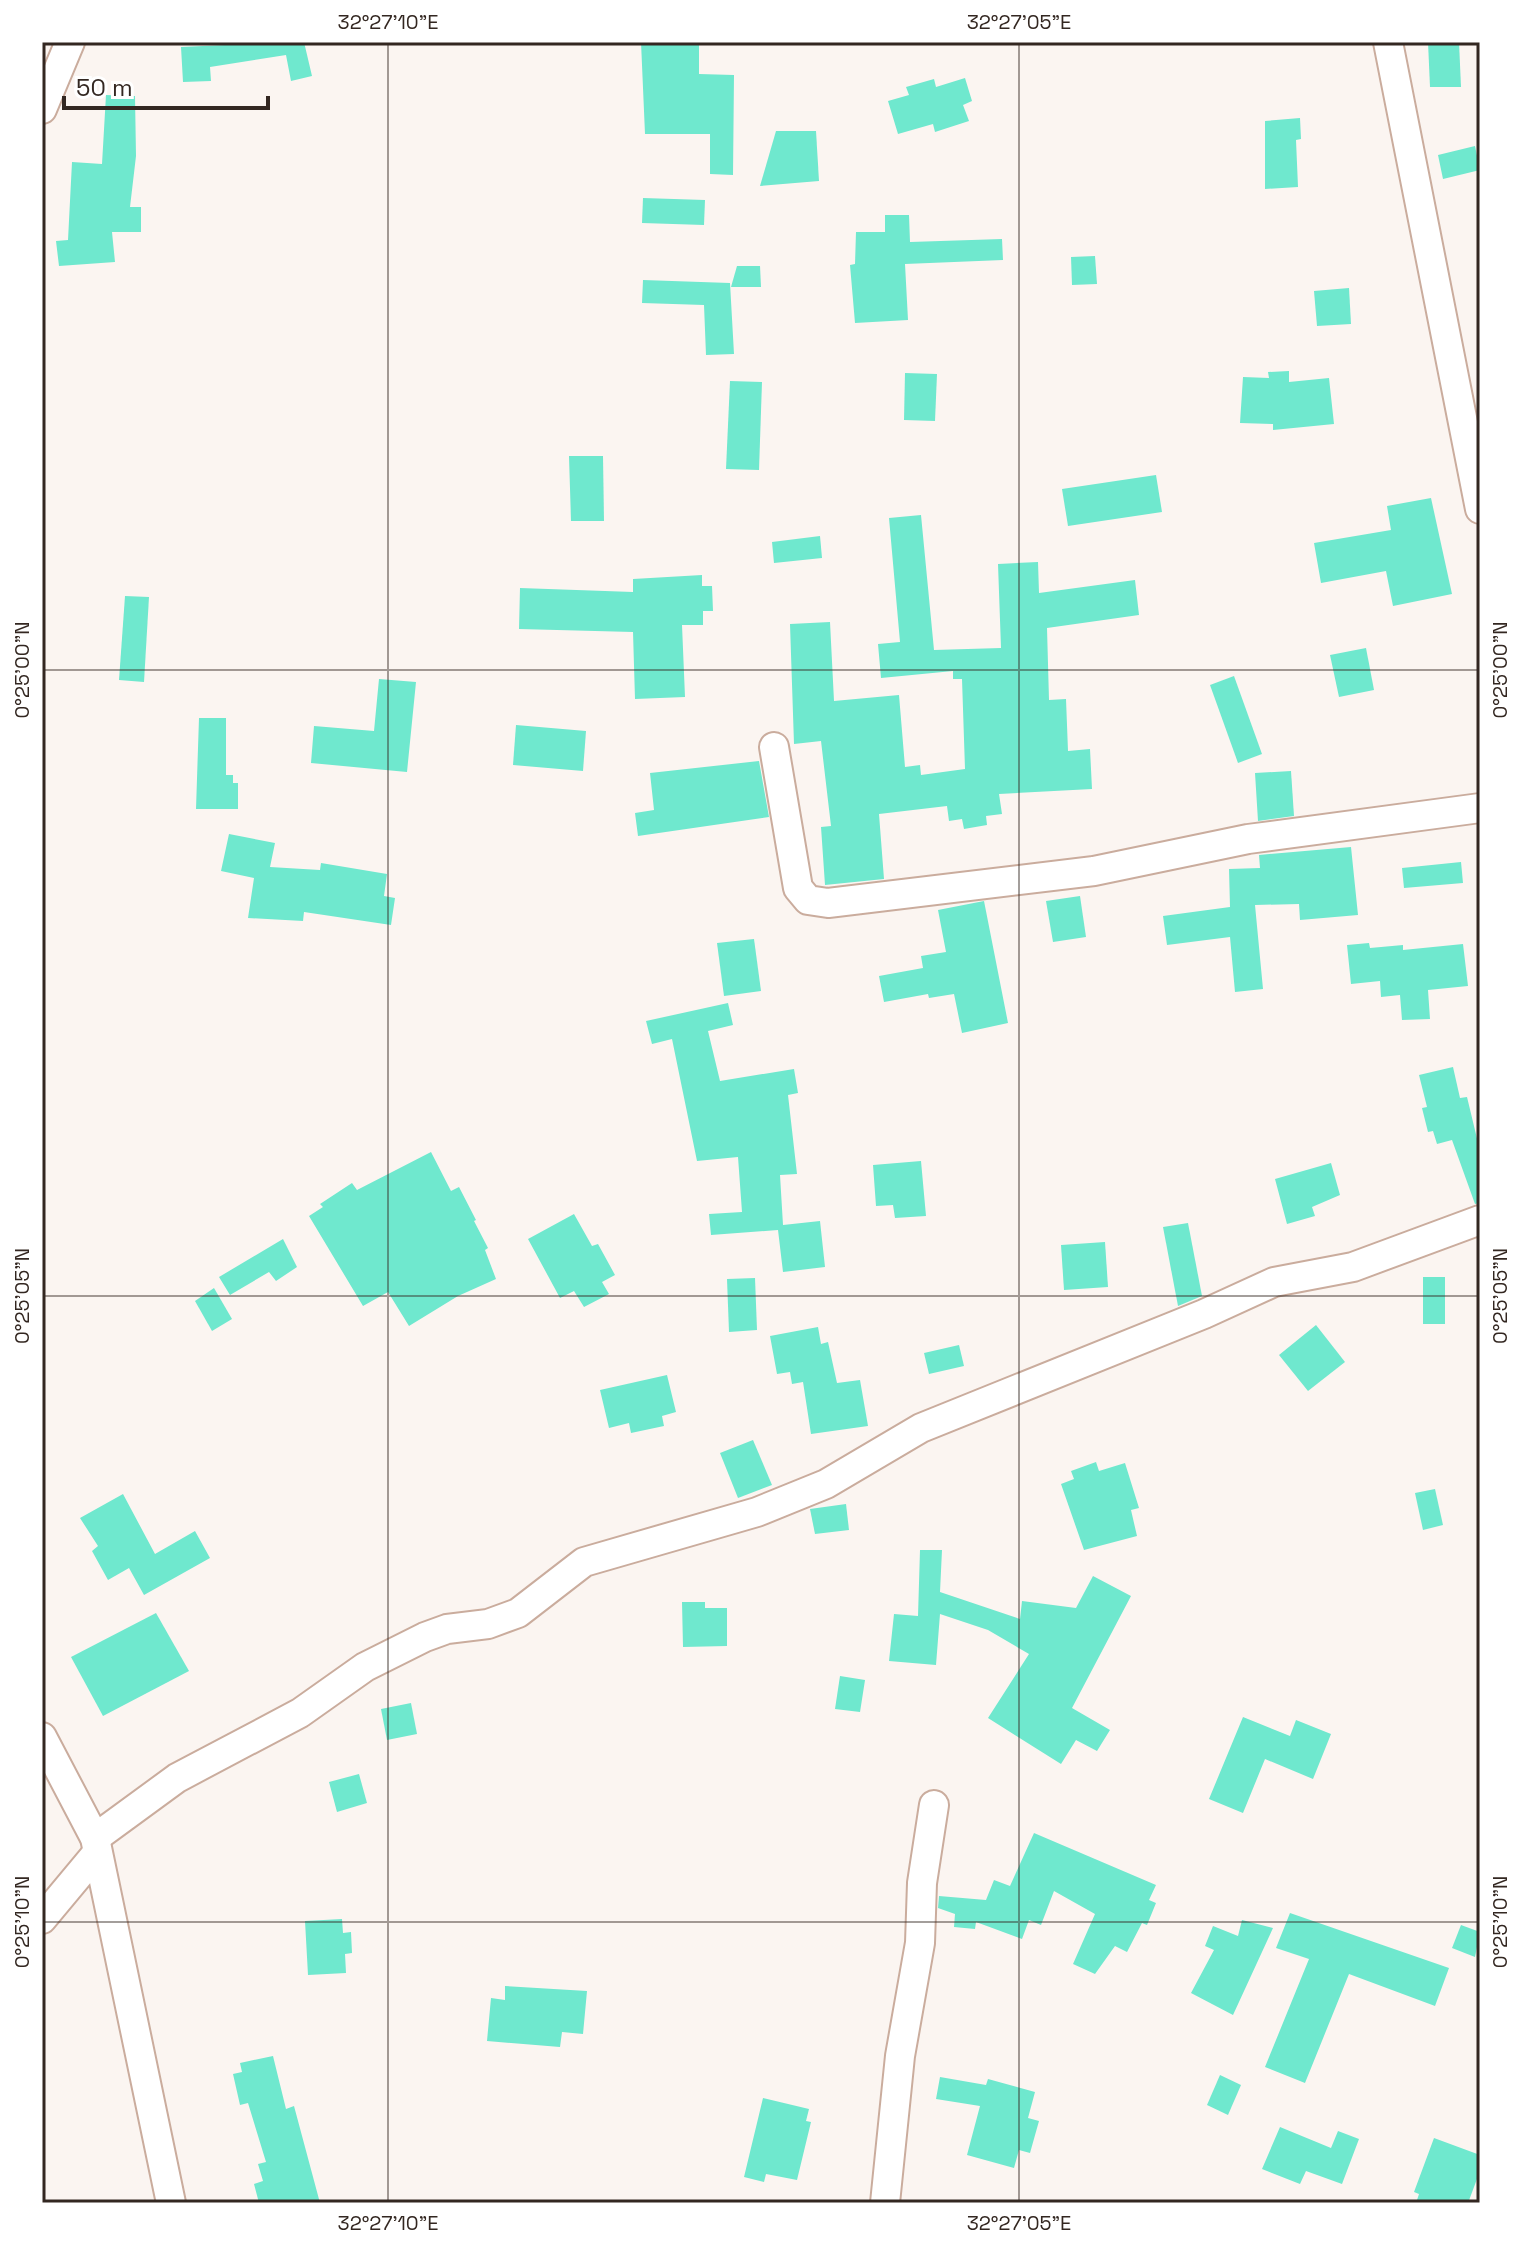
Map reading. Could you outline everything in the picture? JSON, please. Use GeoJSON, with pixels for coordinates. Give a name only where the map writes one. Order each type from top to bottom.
{"type":"FeatureCollection","features":[{"type":"Feature","properties":{"kind":"street"},"geometry":{"type":"LineString","coordinates":[[42,109],[70,42]]}},
{"type":"Feature","properties":{"kind":"street"},"geometry":{"type":"LineString","coordinates":[[1388,42],[1480,509]]}},
{"type":"Feature","properties":{"kind":"street"},"geometry":{"type":"LineString","coordinates":[[774,747],[798,888],[808,900],[828,903],[1094,871],[1248,839],[1480,808]]}},
{"type":"Feature","properties":{"kind":"street"},"geometry":{"type":"LineString","coordinates":[[42,1919],[96,1846],[187,1772],[300,1713],[365,1667],[447,1629],[488,1624],[518,1613],[584,1562],[757,1512],[826,1484],[921,1428],[1204,1314],[1274,1282],[1353,1267],[1480,1220]]}},
{"type":"Feature","properties":{"kind":"street"},"geometry":{"type":"LineString","coordinates":[[42,1737],[96,1846],[171,2203]]}},
{"type":"Feature","properties":{"kind":"street"},"geometry":{"type":"LineString","coordinates":[[885,2203],[900,2056],[920,1943],[922,1883],[934,1805]]}},
{"type":"Feature","properties":{"kind":"building"},"geometry":{"type":"Polygon","coordinates":[[[225,42],[304,42],[312,76],[291,81],[286,55],[210,67],[211,81],[183,82],[181,47],[225,45],[225,42]]]}},
{"type":"Feature","properties":{"kind":"building"},"geometry":{"type":"Polygon","coordinates":[[[641,42],[699,42],[699,74],[734,75],[733,175],[710,174],[710,134],[645,134],[641,42]]]}},
{"type":"Feature","properties":{"kind":"building"},"geometry":{"type":"Polygon","coordinates":[[[1428,42],[1459,42],[1461,87],[1430,87],[1428,42]]]}},
{"type":"Feature","properties":{"kind":"building"},"geometry":{"type":"Polygon","coordinates":[[[965,78],[972,101],[963,105],[969,121],[935,132],[933,124],[898,134],[888,101],[909,95],[906,87],[934,79],[936,87],[965,78]]]}},
{"type":"Feature","properties":{"kind":"building"},"geometry":{"type":"Polygon","coordinates":[[[106,95],[135,96],[136,156],[130,207],[141,207],[141,232],[112,232],[115,262],[59,266],[56,241],[68,240],[72,162],[102,164],[106,95]]]}},
{"type":"Feature","properties":{"kind":"building"},"geometry":{"type":"Polygon","coordinates":[[[1300,118],[1301,139],[1296,140],[1298,187],[1265,189],[1265,121],[1300,118]]]}},
{"type":"Feature","properties":{"kind":"building"},"geometry":{"type":"Polygon","coordinates":[[[776,131],[816,131],[819,181],[760,186],[776,131]]]}},
{"type":"Feature","properties":{"kind":"building"},"geometry":{"type":"Polygon","coordinates":[[[1475,146],[1480,170],[1443,179],[1438,155],[1475,146]]]}},
{"type":"Feature","properties":{"kind":"building"},"geometry":{"type":"Polygon","coordinates":[[[643,198],[705,200],[704,225],[642,223],[643,198]]]}},
{"type":"Feature","properties":{"kind":"building"},"geometry":{"type":"Polygon","coordinates":[[[885,215],[909,215],[910,242],[1002,239],[1003,260],[905,264],[908,320],[855,323],[850,265],[855,264],[856,232],[885,232],[885,215]]]}},
{"type":"Feature","properties":{"kind":"building"},"geometry":{"type":"Polygon","coordinates":[[[1095,256],[1097,284],[1072,285],[1071,257],[1095,256]]]}},
{"type":"Feature","properties":{"kind":"building"},"geometry":{"type":"Polygon","coordinates":[[[737,266],[760,266],[761,287],[731,287],[737,266]]]}},
{"type":"Feature","properties":{"kind":"building"},"geometry":{"type":"Polygon","coordinates":[[[643,280],[730,283],[734,354],[706,355],[704,305],[642,303],[643,280]]]}},
{"type":"Feature","properties":{"kind":"building"},"geometry":{"type":"Polygon","coordinates":[[[1349,288],[1351,324],[1317,326],[1314,291],[1349,288]]]}},
{"type":"Feature","properties":{"kind":"building"},"geometry":{"type":"Polygon","coordinates":[[[1289,371],[1289,382],[1329,378],[1334,424],[1273,430],[1273,424],[1240,423],[1243,377],[1269,378],[1268,372],[1289,371]]]}},
{"type":"Feature","properties":{"kind":"building"},"geometry":{"type":"Polygon","coordinates":[[[905,373],[937,374],[935,421],[904,420],[905,373]]]}},
{"type":"Feature","properties":{"kind":"building"},"geometry":{"type":"Polygon","coordinates":[[[730,381],[762,382],[759,470],[726,469],[730,381]]]}},
{"type":"Feature","properties":{"kind":"building"},"geometry":{"type":"Polygon","coordinates":[[[569,456],[603,456],[604,521],[571,521],[569,456]]]}},
{"type":"Feature","properties":{"kind":"building"},"geometry":{"type":"Polygon","coordinates":[[[1156,475],[1162,512],[1068,526],[1062,489],[1156,475]]]}},
{"type":"Feature","properties":{"kind":"building"},"geometry":{"type":"Polygon","coordinates":[[[1431,498],[1452,594],[1393,606],[1386,571],[1321,583],[1314,543],[1391,530],[1387,506],[1431,498]]]}},
{"type":"Feature","properties":{"kind":"building"},"geometry":{"type":"Polygon","coordinates":[[[921,515],[934,650],[1001,648],[998,564],[1038,562],[1039,593],[1135,580],[1139,615],[1047,628],[1049,700],[1066,699],[1068,751],[1090,749],[1092,789],[999,794],[1002,814],[986,816],[987,825],[964,829],[962,819],[949,821],[947,806],[879,814],[884,879],[825,885],[821,827],[831,826],[821,741],[794,744],[790,624],[830,622],[834,701],[899,695],[905,767],[920,765],[921,775],[965,769],[962,679],[953,679],[953,671],[881,678],[878,644],[900,642],[889,518],[921,515]]]}},
{"type":"Feature","properties":{"kind":"building"},"geometry":{"type":"Polygon","coordinates":[[[820,536],[822,558],[774,563],[772,542],[820,536]]]}},
{"type":"Feature","properties":{"kind":"building"},"geometry":{"type":"Polygon","coordinates":[[[702,575],[702,586],[712,586],[713,611],[703,611],[703,625],[682,625],[685,697],[635,699],[633,632],[519,629],[520,588],[633,592],[633,579],[702,575]]]}},
{"type":"Feature","properties":{"kind":"building"},"geometry":{"type":"Polygon","coordinates":[[[125,596],[149,597],[144,682],[119,680],[125,596]]]}},
{"type":"Feature","properties":{"kind":"building"},"geometry":{"type":"Polygon","coordinates":[[[1366,648],[1374,690],[1339,697],[1330,655],[1366,648]]]}},
{"type":"Feature","properties":{"kind":"building"},"geometry":{"type":"Polygon","coordinates":[[[1234,676],[1262,754],[1238,763],[1210,685],[1234,676]]]}},
{"type":"Feature","properties":{"kind":"building"},"geometry":{"type":"Polygon","coordinates":[[[379,679],[416,682],[407,772],[311,763],[314,726],[374,731],[379,679]]]}},
{"type":"Feature","properties":{"kind":"building"},"geometry":{"type":"Polygon","coordinates":[[[199,718],[226,718],[226,775],[233,775],[233,783],[238,783],[238,809],[196,809],[199,718]]]}},
{"type":"Feature","properties":{"kind":"building"},"geometry":{"type":"Polygon","coordinates":[[[516,725],[586,731],[583,771],[513,765],[516,725]]]}},
{"type":"Feature","properties":{"kind":"building"},"geometry":{"type":"Polygon","coordinates":[[[759,761],[769,817],[638,836],[635,813],[654,810],[650,773],[759,761]]]}},
{"type":"Feature","properties":{"kind":"building"},"geometry":{"type":"Polygon","coordinates":[[[1291,771],[1294,816],[1258,821],[1255,773],[1291,771]]]}},
{"type":"Feature","properties":{"kind":"building"},"geometry":{"type":"Polygon","coordinates":[[[229,834],[275,843],[270,867],[320,870],[321,863],[387,874],[384,896],[395,898],[391,925],[304,912],[303,921],[248,918],[254,878],[221,871],[229,834]]]}},
{"type":"Feature","properties":{"kind":"building"},"geometry":{"type":"Polygon","coordinates":[[[1351,847],[1358,915],[1300,920],[1299,904],[1255,905],[1263,989],[1235,992],[1230,937],[1167,945],[1163,916],[1230,907],[1229,869],[1260,868],[1259,855],[1351,847]]]}},
{"type":"Feature","properties":{"kind":"building"},"geometry":{"type":"Polygon","coordinates":[[[1461,862],[1463,883],[1404,888],[1402,868],[1461,862]]]}},
{"type":"Feature","properties":{"kind":"building"},"geometry":{"type":"Polygon","coordinates":[[[1080,896],[1086,937],[1053,942],[1046,901],[1080,896]]]}},
{"type":"Feature","properties":{"kind":"building"},"geometry":{"type":"Polygon","coordinates":[[[984,901],[1008,1023],[962,1033],[954,994],[929,998],[928,994],[884,1002],[879,976],[923,968],[921,956],[946,952],[938,910],[984,901]]]}},
{"type":"Feature","properties":{"kind":"building"},"geometry":{"type":"Polygon","coordinates":[[[754,939],[761,991],[724,996],[717,943],[754,939]]]}},
{"type":"Feature","properties":{"kind":"building"},"geometry":{"type":"Polygon","coordinates":[[[1369,943],[1370,948],[1403,945],[1403,950],[1463,944],[1468,986],[1428,990],[1430,1019],[1402,1020],[1400,995],[1381,997],[1380,981],[1351,984],[1347,945],[1369,943]]]}},
{"type":"Feature","properties":{"kind":"building"},"geometry":{"type":"Polygon","coordinates":[[[728,1003],[733,1025],[708,1031],[720,1081],[794,1069],[798,1093],[788,1095],[797,1174],[780,1175],[783,1225],[820,1221],[825,1267],[783,1272],[778,1230],[711,1235],[709,1214],[742,1212],[738,1157],[697,1161],[672,1039],[652,1044],[646,1021],[728,1003]]]}},
{"type":"Feature","properties":{"kind":"building"},"geometry":{"type":"Polygon","coordinates":[[[1453,1067],[1460,1098],[1467,1097],[1480,1151],[1480,1203],[1475,1204],[1452,1140],[1437,1144],[1433,1131],[1428,1132],[1422,1108],[1427,1107],[1419,1075],[1453,1067]]]}},
{"type":"Feature","properties":{"kind":"building"},"geometry":{"type":"Polygon","coordinates":[[[431,1152],[451,1191],[459,1187],[476,1220],[496,1279],[458,1296],[409,1326],[388,1292],[363,1306],[309,1216],[323,1207],[320,1204],[352,1183],[357,1190],[431,1152]]]}},
{"type":"Feature","properties":{"kind":"building"},"geometry":{"type":"Polygon","coordinates":[[[921,1161],[926,1216],[895,1218],[893,1205],[876,1206],[873,1165],[921,1161]]]}},
{"type":"Feature","properties":{"kind":"building"},"geometry":{"type":"Polygon","coordinates":[[[1331,1163],[1340,1195],[1312,1207],[1315,1216],[1287,1224],[1275,1179],[1331,1163]]]}},
{"type":"Feature","properties":{"kind":"building"},"geometry":{"type":"Polygon","coordinates":[[[574,1214],[592,1246],[598,1244],[615,1275],[602,1282],[609,1294],[584,1307],[574,1291],[560,1298],[528,1239],[574,1214]]]}},
{"type":"Feature","properties":{"kind":"building"},"geometry":{"type":"Polygon","coordinates":[[[1188,1223],[1202,1296],[1178,1306],[1163,1227],[1188,1223]]]}},
{"type":"Feature","properties":{"kind":"building"},"geometry":{"type":"Polygon","coordinates":[[[283,1239],[297,1267],[276,1281],[269,1272],[230,1295],[219,1277],[283,1239]]]}},
{"type":"Feature","properties":{"kind":"building"},"geometry":{"type":"Polygon","coordinates":[[[1105,1242],[1108,1287],[1064,1290],[1061,1245],[1105,1242]]]}},
{"type":"Feature","properties":{"kind":"building"},"geometry":{"type":"Polygon","coordinates":[[[1423,1277],[1445,1277],[1445,1324],[1423,1324],[1423,1277]]]}},
{"type":"Feature","properties":{"kind":"building"},"geometry":{"type":"Polygon","coordinates":[[[755,1278],[757,1330],[729,1332],[727,1279],[755,1278]]]}},
{"type":"Feature","properties":{"kind":"building"},"geometry":{"type":"Polygon","coordinates":[[[214,1288],[232,1319],[212,1331],[195,1301],[214,1288]]]}},
{"type":"Feature","properties":{"kind":"building"},"geometry":{"type":"Polygon","coordinates":[[[1316,1325],[1345,1362],[1308,1391],[1279,1355],[1316,1325]]]}},
{"type":"Feature","properties":{"kind":"building"},"geometry":{"type":"Polygon","coordinates":[[[818,1327],[821,1344],[828,1342],[837,1383],[860,1380],[868,1426],[811,1434],[803,1382],[792,1384],[790,1372],[777,1374],[770,1336],[818,1327]]]}},
{"type":"Feature","properties":{"kind":"building"},"geometry":{"type":"Polygon","coordinates":[[[959,1345],[964,1366],[929,1374],[924,1353],[959,1345]]]}},
{"type":"Feature","properties":{"kind":"building"},"geometry":{"type":"Polygon","coordinates":[[[667,1375],[676,1412],[662,1416],[664,1426],[631,1433],[629,1423],[609,1428],[600,1390],[667,1375]]]}},
{"type":"Feature","properties":{"kind":"building"},"geometry":{"type":"Polygon","coordinates":[[[753,1440],[772,1485],[738,1498],[720,1453],[753,1440]]]}},
{"type":"Feature","properties":{"kind":"building"},"geometry":{"type":"Polygon","coordinates":[[[1096,1462],[1099,1471],[1125,1463],[1139,1508],[1131,1510],[1137,1536],[1084,1550],[1061,1484],[1074,1479],[1071,1471],[1096,1462]]]}},
{"type":"Feature","properties":{"kind":"building"},"geometry":{"type":"Polygon","coordinates":[[[1435,1489],[1443,1525],[1423,1530],[1415,1493],[1435,1489]]]}},
{"type":"Feature","properties":{"kind":"building"},"geometry":{"type":"Polygon","coordinates":[[[123,1494],[155,1554],[195,1531],[210,1558],[144,1595],[129,1568],[108,1580],[92,1551],[98,1546],[80,1518],[123,1494]]]}},
{"type":"Feature","properties":{"kind":"building"},"geometry":{"type":"Polygon","coordinates":[[[846,1504],[849,1530],[815,1534],[810,1509],[846,1504]]]}},
{"type":"Feature","properties":{"kind":"building"},"geometry":{"type":"Polygon","coordinates":[[[920,1550],[942,1550],[940,1592],[1020,1619],[1022,1601],[1076,1608],[1093,1576],[1131,1596],[1072,1708],[1110,1730],[1097,1751],[1076,1740],[1061,1764],[988,1718],[1029,1654],[988,1630],[940,1614],[936,1665],[889,1661],[894,1614],[918,1616],[920,1550]]]}},
{"type":"Feature","properties":{"kind":"building"},"geometry":{"type":"Polygon","coordinates":[[[682,1602],[705,1602],[705,1608],[727,1608],[727,1646],[683,1647],[682,1602]]]}},
{"type":"Feature","properties":{"kind":"building"},"geometry":{"type":"Polygon","coordinates":[[[156,1613],[189,1671],[103,1716],[71,1657],[156,1613]]]}},
{"type":"Feature","properties":{"kind":"building"},"geometry":{"type":"Polygon","coordinates":[[[840,1676],[865,1680],[860,1712],[835,1709],[840,1676]]]}},
{"type":"Feature","properties":{"kind":"building"},"geometry":{"type":"Polygon","coordinates":[[[411,1703],[417,1734],[387,1740],[381,1709],[411,1703]]]}},
{"type":"Feature","properties":{"kind":"building"},"geometry":{"type":"Polygon","coordinates":[[[1243,1717],[1290,1736],[1296,1720],[1331,1734],[1313,1779],[1265,1759],[1243,1813],[1209,1799],[1243,1717]]]}},
{"type":"Feature","properties":{"kind":"building"},"geometry":{"type":"Polygon","coordinates":[[[359,1774],[367,1803],[337,1812],[329,1782],[359,1774]]]}},
{"type":"Feature","properties":{"kind":"building"},"geometry":{"type":"Polygon","coordinates":[[[1034,1833],[1156,1885],[1149,1900],[1156,1903],[1147,1925],[1142,1923],[1127,1952],[1115,1946],[1095,1974],[1073,1964],[1095,1914],[1054,1891],[1041,1925],[1029,1920],[1022,1939],[976,1922],[975,1929],[954,1927],[955,1914],[938,1908],[939,1896],[986,1900],[994,1880],[1010,1886],[1034,1833]]]}},
{"type":"Feature","properties":{"kind":"building"},"geometry":{"type":"Polygon","coordinates":[[[1290,1913],[1449,1968],[1435,2006],[1349,1974],[1305,2083],[1265,2067],[1309,1959],[1276,1948],[1290,1913]]]}},
{"type":"Feature","properties":{"kind":"building"},"geometry":{"type":"Polygon","coordinates":[[[342,1919],[343,1933],[351,1932],[352,1953],[345,1954],[346,1973],[308,1975],[305,1921],[342,1919]]]}},
{"type":"Feature","properties":{"kind":"building"},"geometry":{"type":"Polygon","coordinates":[[[1242,1920],[1273,1928],[1233,2015],[1191,1993],[1214,1950],[1205,1946],[1213,1926],[1238,1936],[1242,1920]]]}},
{"type":"Feature","properties":{"kind":"building"},"geometry":{"type":"Polygon","coordinates":[[[1461,1925],[1480,1932],[1475,1957],[1452,1948],[1461,1925]]]}},
{"type":"Feature","properties":{"kind":"building"},"geometry":{"type":"Polygon","coordinates":[[[505,1986],[587,1991],[583,2034],[562,2032],[560,2047],[487,2041],[491,1998],[505,2000],[505,1986]]]}},
{"type":"Feature","properties":{"kind":"building"},"geometry":{"type":"Polygon","coordinates":[[[273,2056],[286,2109],[294,2106],[320,2203],[259,2203],[254,2184],[263,2181],[258,2164],[266,2162],[248,2103],[240,2105],[233,2074],[242,2072],[240,2063],[273,2056]]]}},
{"type":"Feature","properties":{"kind":"building"},"geometry":{"type":"Polygon","coordinates":[[[1220,2075],[1241,2085],[1228,2115],[1207,2105],[1220,2075]]]}},
{"type":"Feature","properties":{"kind":"building"},"geometry":{"type":"Polygon","coordinates":[[[940,2077],[986,2085],[988,2079],[1035,2092],[1028,2118],[1039,2121],[1030,2153],[1019,2150],[1014,2168],[967,2155],[980,2106],[936,2099],[940,2077]]]}},
{"type":"Feature","properties":{"kind":"building"},"geometry":{"type":"Polygon","coordinates":[[[763,2098],[809,2109],[806,2121],[811,2122],[797,2180],[766,2174],[764,2182],[744,2177],[763,2098]]]}},
{"type":"Feature","properties":{"kind":"building"},"geometry":{"type":"Polygon","coordinates":[[[1280,2127],[1331,2148],[1338,2131],[1359,2139],[1342,2184],[1306,2171],[1300,2184],[1262,2169],[1280,2127]]]}},
{"type":"Feature","properties":{"kind":"building"},"geometry":{"type":"Polygon","coordinates":[[[1434,2138],[1480,2155],[1480,2171],[1468,2203],[1416,2203],[1419,2194],[1414,2192],[1434,2138]]]}}]}
